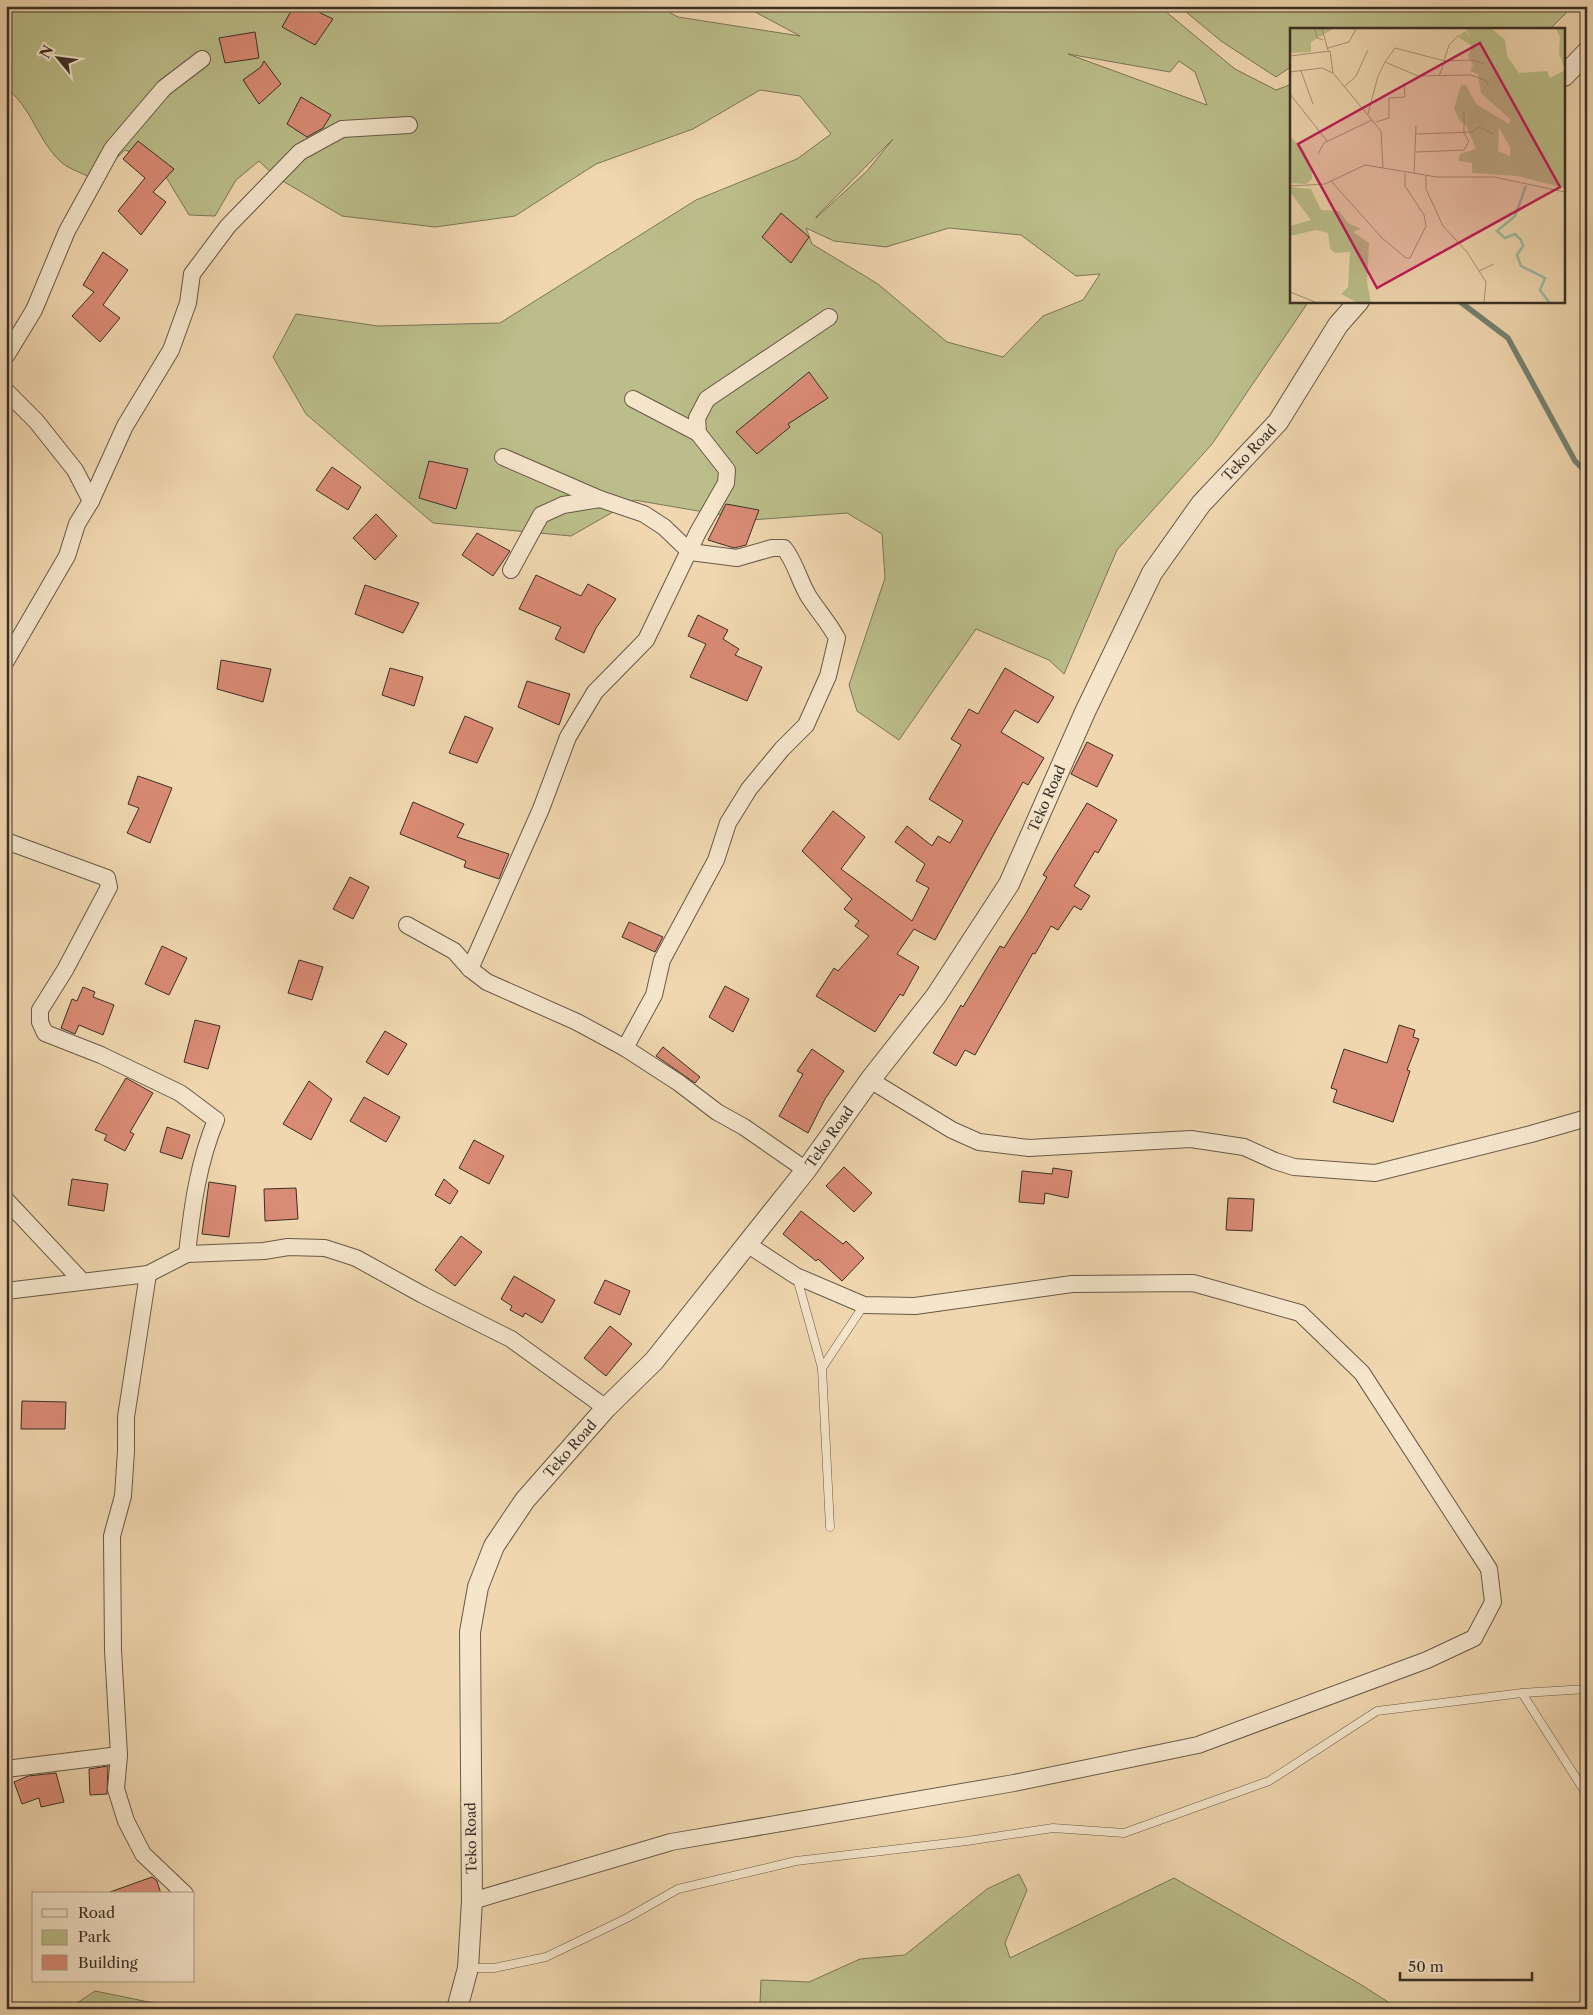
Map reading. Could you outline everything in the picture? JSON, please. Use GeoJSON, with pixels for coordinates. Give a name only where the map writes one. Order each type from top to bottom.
{"type":"FeatureCollection","features":[{"type":"Feature","properties":{"kind":"street"},"geometry":{"type":"LineString","coordinates":[[1566,74],[1587,52]]}},
{"type":"Feature","properties":{"kind":"street"},"geometry":{"type":"LineString","coordinates":[[6,356],[34,310],[67,231],[112,149],[164,88],[202,59]]}},
{"type":"Feature","properties":{"kind":"street"},"geometry":{"type":"LineString","coordinates":[[6,661],[66,556],[77,524],[91,501],[125,426],[171,350],[188,302],[192,274],[228,226],[300,152],[342,129],[409,125]]}},
{"type":"Feature","properties":{"kind":"street","name":"Teko Road"},"geometry":{"type":"LineString","coordinates":[[457,2009],[468,1968],[472,1901],[470,1632],[478,1587],[494,1546],[525,1500],[606,1408],[654,1361],[806,1170],[870,1080],[936,996],[1010,884],[1085,712],[1152,573],[1201,504],[1278,422],[1338,325],[1358,302]]}},
{"type":"Feature","properties":{"kind":"street"},"geometry":{"type":"LineString","coordinates":[[698,433],[697,418],[707,399],[829,317]]}},
{"type":"Feature","properties":{"kind":"street"},"geometry":{"type":"LineString","coordinates":[[6,391],[36,421],[75,470],[91,501]]}},
{"type":"Feature","properties":{"kind":"street"},"geometry":{"type":"LineString","coordinates":[[470,969],[541,809],[568,737],[595,692],[646,640],[698,532],[726,483],[727,470],[698,433],[633,399]]}},
{"type":"Feature","properties":{"kind":"street"},"geometry":{"type":"LineString","coordinates":[[503,457],[600,499],[644,514],[664,527],[690,552],[737,558],[772,548],[784,548],[794,560],[808,596],[830,624],[838,638],[828,676],[806,725],[782,749],[748,789],[728,823],[716,860],[662,960],[654,995],[625,1048]]}},
{"type":"Feature","properties":{"kind":"street"},"geometry":{"type":"LineString","coordinates":[[511,570],[541,515],[563,505],[600,499]]}},
{"type":"Feature","properties":{"kind":"street"},"geometry":{"type":"LineString","coordinates":[[6,841],[107,878],[109,882],[109,887],[65,970],[40,1010],[40,1022],[45,1033],[101,1055],[180,1093],[216,1120],[203,1149],[191,1217],[187,1254]]}},
{"type":"Feature","properties":{"kind":"street"},"geometry":{"type":"LineString","coordinates":[[407,925],[454,951],[470,969],[487,982],[577,1022],[625,1048],[679,1083],[717,1112],[744,1127],[806,1170]]}},
{"type":"Feature","properties":{"kind":"street"},"geometry":{"type":"LineString","coordinates":[[870,1080],[952,1130],[980,1142],[1030,1148],[1190,1139],[1244,1147],[1294,1167],[1375,1173],[1587,1118]]}},
{"type":"Feature","properties":{"kind":"street"},"geometry":{"type":"LineString","coordinates":[[6,1200],[81,1280]]}},
{"type":"Feature","properties":{"kind":"street"},"geometry":{"type":"LineString","coordinates":[[472,1901],[671,1842],[1014,1783],[1198,1745],[1426,1660],[1474,1638],[1493,1602],[1489,1569],[1362,1373],[1300,1313],[1193,1283],[1072,1284],[915,1306],[864,1305],[796,1276],[747,1244]]}},
{"type":"Feature","properties":{"kind":"street"},"geometry":{"type":"LineString","coordinates":[[6,1291],[81,1280],[148,1274],[187,1254],[264,1251],[288,1247],[326,1248],[356,1258],[423,1295],[511,1339],[606,1408]]}},
{"type":"Feature","properties":{"kind":"street"},"geometry":{"type":"LineString","coordinates":[[148,1274],[126,1417],[123,1496],[112,1536],[113,1650],[119,1755],[116,1789],[126,1822],[142,1854],[183,1892]]}},
{"type":"Feature","properties":{"kind":"street"},"geometry":{"type":"LineString","coordinates":[[6,1769],[119,1755]]}},
{"type":"Feature","properties":{"kind":"lane"},"geometry":{"type":"LineString","coordinates":[[796,1276],[822,1368],[830,1527]]}},
{"type":"Feature","properties":{"kind":"lane"},"geometry":{"type":"LineString","coordinates":[[822,1368],[864,1305]]}},
{"type":"Feature","properties":{"kind":"lane"},"geometry":{"type":"LineString","coordinates":[[468,1968],[494,1968],[546,1957],[627,1918],[678,1890],[796,1861],[966,1841],[1053,1828],[1124,1833],[1269,1781],[1377,1711],[1522,1693],[1587,1689]]}},
{"type":"Feature","properties":{"kind":"lane"},"geometry":{"type":"LineString","coordinates":[[1522,1693],[1587,1795]]}},
{"type":"Feature","properties":{"kind":"green space"},"geometry":{"type":"Polygon","coordinates":[[[12,6],[657,6],[678,17],[800,36],[744,6],[867,6],[871,9],[912,9],[918,6],[1159,6],[1235,69],[1276,90],[1290,85],[1290,302],[1308,302],[1212,444],[1117,550],[1064,674],[1049,660],[976,629],[899,740],[857,711],[849,685],[885,578],[882,534],[847,513],[751,520],[634,500],[571,536],[433,523],[306,414],[273,357],[296,314],[378,326],[500,323],[696,200],[797,159],[831,134],[800,96],[760,90],[693,129],[596,164],[515,216],[435,227],[342,216],[276,177],[259,161],[236,180],[215,216],[189,215],[157,162],[125,150],[102,172],[89,177],[69,168],[51,152],[22,104],[6,88],[6,14],[12,6]],[[1068,54],[1207,105],[1195,72],[1179,61],[1170,72],[1068,54]],[[893,139],[816,217],[816,218],[867,171],[893,139]],[[806,228],[812,244],[878,284],[947,342],[1003,357],[1043,316],[1083,300],[1100,274],[1076,276],[1021,235],[949,228],[886,247],[834,241],[806,228]]]}},
{"type":"Feature","properties":{"kind":"green space"},"geometry":{"type":"Polygon","coordinates":[[[1179,6],[1573,6],[1551,28],[1290,28],[1290,67],[1276,77],[1221,41],[1179,6]]]}},
{"type":"Feature","properties":{"kind":"green space"},"geometry":{"type":"Polygon","coordinates":[[[1019,1874],[1027,1890],[1005,1943],[1010,1958],[1174,1878],[1360,1984],[1399,2009],[756,2009],[760,2003],[761,1980],[809,1982],[860,1959],[905,1955],[987,1889],[1019,1874]]]}},
{"type":"Feature","properties":{"kind":"green space"},"geometry":{"type":"Polygon","coordinates":[[[95,1991],[183,2009],[68,2009],[95,1991]]]}},
{"type":"Feature","properties":{"kind":"building"},"geometry":{"type":"Polygon","coordinates":[[[294,6],[306,6],[333,19],[315,45],[282,27],[294,6]]]}},
{"type":"Feature","properties":{"kind":"building"},"geometry":{"type":"Polygon","coordinates":[[[255,32],[259,58],[225,63],[219,38],[255,32]]]}},
{"type":"Feature","properties":{"kind":"building"},"geometry":{"type":"Polygon","coordinates":[[[264,61],[281,84],[259,104],[243,80],[261,67],[264,61]]]}},
{"type":"Feature","properties":{"kind":"building"},"geometry":{"type":"Polygon","coordinates":[[[301,97],[331,115],[323,128],[307,137],[287,124],[301,97]]]}},
{"type":"Feature","properties":{"kind":"building"},"geometry":{"type":"Polygon","coordinates":[[[138,141],[174,169],[153,192],[166,202],[141,235],[118,211],[145,178],[123,159],[138,141]]]}},
{"type":"Feature","properties":{"kind":"building"},"geometry":{"type":"Polygon","coordinates":[[[781,213],[809,237],[791,263],[762,237],[781,213]]]}},
{"type":"Feature","properties":{"kind":"building"},"geometry":{"type":"Polygon","coordinates":[[[103,252],[128,270],[103,305],[120,318],[100,342],[72,316],[94,292],[83,285],[103,252]]]}},
{"type":"Feature","properties":{"kind":"building"},"geometry":{"type":"Polygon","coordinates":[[[809,372],[828,398],[788,424],[790,427],[757,454],[736,432],[809,372]]]}},
{"type":"Feature","properties":{"kind":"building"},"geometry":{"type":"Polygon","coordinates":[[[429,461],[468,469],[456,509],[419,498],[429,461]]]}},
{"type":"Feature","properties":{"kind":"building"},"geometry":{"type":"Polygon","coordinates":[[[332,467],[361,487],[348,510],[316,490],[332,467]]]}},
{"type":"Feature","properties":{"kind":"building"},"geometry":{"type":"Polygon","coordinates":[[[726,504],[759,510],[746,545],[734,548],[708,540],[726,504]]]}},
{"type":"Feature","properties":{"kind":"building"},"geometry":{"type":"Polygon","coordinates":[[[376,514],[397,536],[375,560],[353,538],[376,514]]]}},
{"type":"Feature","properties":{"kind":"building"},"geometry":{"type":"Polygon","coordinates":[[[477,533],[510,551],[493,576],[462,555],[477,533]]]}},
{"type":"Feature","properties":{"kind":"building"},"geometry":{"type":"Polygon","coordinates":[[[536,575],[581,596],[588,584],[616,599],[596,628],[584,653],[555,639],[561,627],[519,609],[536,575]]]}},
{"type":"Feature","properties":{"kind":"building"},"geometry":{"type":"Polygon","coordinates":[[[365,585],[419,603],[403,633],[355,614],[365,585]]]}},
{"type":"Feature","properties":{"kind":"building"},"geometry":{"type":"Polygon","coordinates":[[[698,615],[728,630],[723,639],[739,649],[735,655],[762,667],[747,701],[690,677],[706,644],[688,636],[698,615]]]}},
{"type":"Feature","properties":{"kind":"building"},"geometry":{"type":"Polygon","coordinates":[[[221,660],[271,669],[263,702],[217,689],[221,660]]]}},
{"type":"Feature","properties":{"kind":"building"},"geometry":{"type":"Polygon","coordinates":[[[390,668],[423,677],[414,706],[382,695],[390,668]]]}},
{"type":"Feature","properties":{"kind":"building"},"geometry":{"type":"Polygon","coordinates":[[[1005,668],[1054,697],[1038,723],[1015,710],[1001,732],[1044,758],[1028,785],[1023,782],[935,940],[914,929],[897,954],[919,967],[903,996],[900,994],[875,1032],[816,996],[834,968],[838,971],[869,936],[855,926],[859,921],[844,909],[852,899],[802,851],[833,811],[865,837],[841,869],[912,921],[929,888],[916,881],[925,864],[895,842],[907,826],[932,846],[938,836],[950,843],[963,821],[929,799],[961,745],[951,739],[969,709],[978,714],[1005,668]]]}},
{"type":"Feature","properties":{"kind":"building"},"geometry":{"type":"Polygon","coordinates":[[[527,681],[570,694],[559,725],[518,707],[527,681]]]}},
{"type":"Feature","properties":{"kind":"building"},"geometry":{"type":"Polygon","coordinates":[[[465,716],[493,728],[477,763],[449,753],[465,716]]]}},
{"type":"Feature","properties":{"kind":"building"},"geometry":{"type":"Polygon","coordinates":[[[1087,742],[1113,755],[1097,787],[1071,774],[1087,742]]]}},
{"type":"Feature","properties":{"kind":"building"},"geometry":{"type":"Polygon","coordinates":[[[138,776],[172,788],[150,843],[127,833],[139,808],[128,804],[138,776]]]}},
{"type":"Feature","properties":{"kind":"building"},"geometry":{"type":"Polygon","coordinates":[[[413,802],[464,824],[457,837],[509,854],[499,879],[464,867],[466,861],[400,834],[413,802]]]}},
{"type":"Feature","properties":{"kind":"building"},"geometry":{"type":"Polygon","coordinates":[[[1087,803],[1117,820],[1098,853],[1095,851],[1074,886],[1090,896],[1081,910],[1074,906],[1058,930],[1051,926],[1035,954],[1033,953],[975,1055],[965,1050],[956,1066],[933,1053],[961,1005],[963,1007],[1000,946],[1004,948],[1025,915],[1047,877],[1043,875],[1087,803]]]}},
{"type":"Feature","properties":{"kind":"building"},"geometry":{"type":"Polygon","coordinates":[[[350,877],[369,887],[353,919],[333,909],[350,877]]]}},
{"type":"Feature","properties":{"kind":"building"},"geometry":{"type":"Polygon","coordinates":[[[629,922],[663,937],[655,952],[622,937],[629,922]]]}},
{"type":"Feature","properties":{"kind":"building"},"geometry":{"type":"Polygon","coordinates":[[[162,946],[187,958],[169,995],[145,984],[162,946]]]}},
{"type":"Feature","properties":{"kind":"building"},"geometry":{"type":"Polygon","coordinates":[[[299,960],[323,967],[312,1000],[288,993],[299,960]]]}},
{"type":"Feature","properties":{"kind":"building"},"geometry":{"type":"Polygon","coordinates":[[[725,986],[749,999],[733,1032],[709,1017],[725,986]]]}},
{"type":"Feature","properties":{"kind":"building"},"geometry":{"type":"Polygon","coordinates":[[[83,987],[95,992],[93,997],[114,1005],[103,1035],[79,1025],[75,1034],[61,1028],[72,999],[77,1001],[83,987]]]}},
{"type":"Feature","properties":{"kind":"building"},"geometry":{"type":"Polygon","coordinates":[[[195,1020],[220,1026],[208,1069],[184,1062],[195,1020]]]}},
{"type":"Feature","properties":{"kind":"building"},"geometry":{"type":"Polygon","coordinates":[[[1399,1025],[1415,1030],[1413,1037],[1419,1039],[1407,1070],[1410,1071],[1393,1122],[1333,1102],[1337,1090],[1331,1088],[1344,1049],[1387,1063],[1399,1025]]]}},
{"type":"Feature","properties":{"kind":"building"},"geometry":{"type":"Polygon","coordinates":[[[385,1031],[407,1044],[388,1075],[366,1062],[385,1031]]]}},
{"type":"Feature","properties":{"kind":"building"},"geometry":{"type":"Polygon","coordinates":[[[663,1047],[700,1077],[695,1083],[656,1056],[663,1047]]]}},
{"type":"Feature","properties":{"kind":"building"},"geometry":{"type":"Polygon","coordinates":[[[812,1049],[844,1071],[825,1099],[808,1133],[779,1116],[803,1074],[797,1071],[812,1049]]]}},
{"type":"Feature","properties":{"kind":"building"},"geometry":{"type":"Polygon","coordinates":[[[126,1078],[153,1093],[130,1132],[134,1134],[125,1151],[104,1140],[107,1135],[95,1130],[126,1078]]]}},
{"type":"Feature","properties":{"kind":"building"},"geometry":{"type":"Polygon","coordinates":[[[309,1081],[332,1099],[311,1140],[283,1124],[309,1081]]]}},
{"type":"Feature","properties":{"kind":"building"},"geometry":{"type":"Polygon","coordinates":[[[364,1097],[400,1117],[386,1142],[350,1121],[364,1097]]]}},
{"type":"Feature","properties":{"kind":"building"},"geometry":{"type":"Polygon","coordinates":[[[167,1127],[190,1135],[182,1159],[160,1152],[167,1127]]]}},
{"type":"Feature","properties":{"kind":"building"},"geometry":{"type":"Polygon","coordinates":[[[474,1140],[504,1156],[489,1184],[459,1168],[474,1140]]]}},
{"type":"Feature","properties":{"kind":"building"},"geometry":{"type":"Polygon","coordinates":[[[844,1167],[872,1193],[854,1212],[826,1186],[844,1167]]]}},
{"type":"Feature","properties":{"kind":"building"},"geometry":{"type":"Polygon","coordinates":[[[1053,1168],[1072,1171],[1068,1198],[1045,1193],[1044,1204],[1019,1202],[1022,1171],[1052,1174],[1053,1168]]]}},
{"type":"Feature","properties":{"kind":"building"},"geometry":{"type":"Polygon","coordinates":[[[72,1179],[108,1184],[104,1211],[68,1205],[72,1179]]]}},
{"type":"Feature","properties":{"kind":"building"},"geometry":{"type":"Polygon","coordinates":[[[444,1179],[458,1191],[450,1204],[435,1195],[444,1179]]]}},
{"type":"Feature","properties":{"kind":"building"},"geometry":{"type":"Polygon","coordinates":[[[209,1182],[236,1186],[229,1237],[202,1234],[209,1182]]]}},
{"type":"Feature","properties":{"kind":"building"},"geometry":{"type":"Polygon","coordinates":[[[296,1188],[298,1219],[265,1221],[264,1189],[296,1188]]]}},
{"type":"Feature","properties":{"kind":"building"},"geometry":{"type":"Polygon","coordinates":[[[1228,1198],[1254,1199],[1252,1231],[1226,1230],[1228,1198]]]}},
{"type":"Feature","properties":{"kind":"building"},"geometry":{"type":"Polygon","coordinates":[[[801,1211],[843,1244],[846,1241],[864,1258],[842,1281],[818,1259],[816,1261],[783,1234],[801,1211]]]}},
{"type":"Feature","properties":{"kind":"building"},"geometry":{"type":"Polygon","coordinates":[[[461,1236],[482,1252],[455,1286],[435,1270],[461,1236]]]}},
{"type":"Feature","properties":{"kind":"building"},"geometry":{"type":"Polygon","coordinates":[[[514,1276],[555,1300],[542,1323],[525,1313],[523,1317],[510,1310],[512,1306],[501,1299],[514,1276]]]}},
{"type":"Feature","properties":{"kind":"building"},"geometry":{"type":"Polygon","coordinates":[[[605,1280],[630,1291],[620,1315],[594,1303],[605,1280]]]}},
{"type":"Feature","properties":{"kind":"building"},"geometry":{"type":"Polygon","coordinates":[[[610,1326],[632,1344],[606,1376],[584,1358],[610,1326]]]}},
{"type":"Feature","properties":{"kind":"building"},"geometry":{"type":"Polygon","coordinates":[[[22,1401],[66,1402],[65,1429],[21,1429],[22,1401]]]}},
{"type":"Feature","properties":{"kind":"building"},"geometry":{"type":"Polygon","coordinates":[[[108,1766],[107,1794],[90,1795],[89,1769],[108,1766]]]}},
{"type":"Feature","properties":{"kind":"building"},"geometry":{"type":"Polygon","coordinates":[[[56,1773],[64,1802],[41,1807],[39,1798],[22,1804],[14,1782],[28,1776],[56,1773]]]}},
{"type":"Feature","properties":{"kind":"building"},"geometry":{"type":"Polygon","coordinates":[[[152,1877],[157,1881],[160,1892],[110,1892],[152,1877]]]}},
{"type":"Feature","properties":{"kind":"waterway"},"geometry":{"type":"LineString","coordinates":[[1460,302],[1508,338],[1575,461],[1587,473]]}}]}
